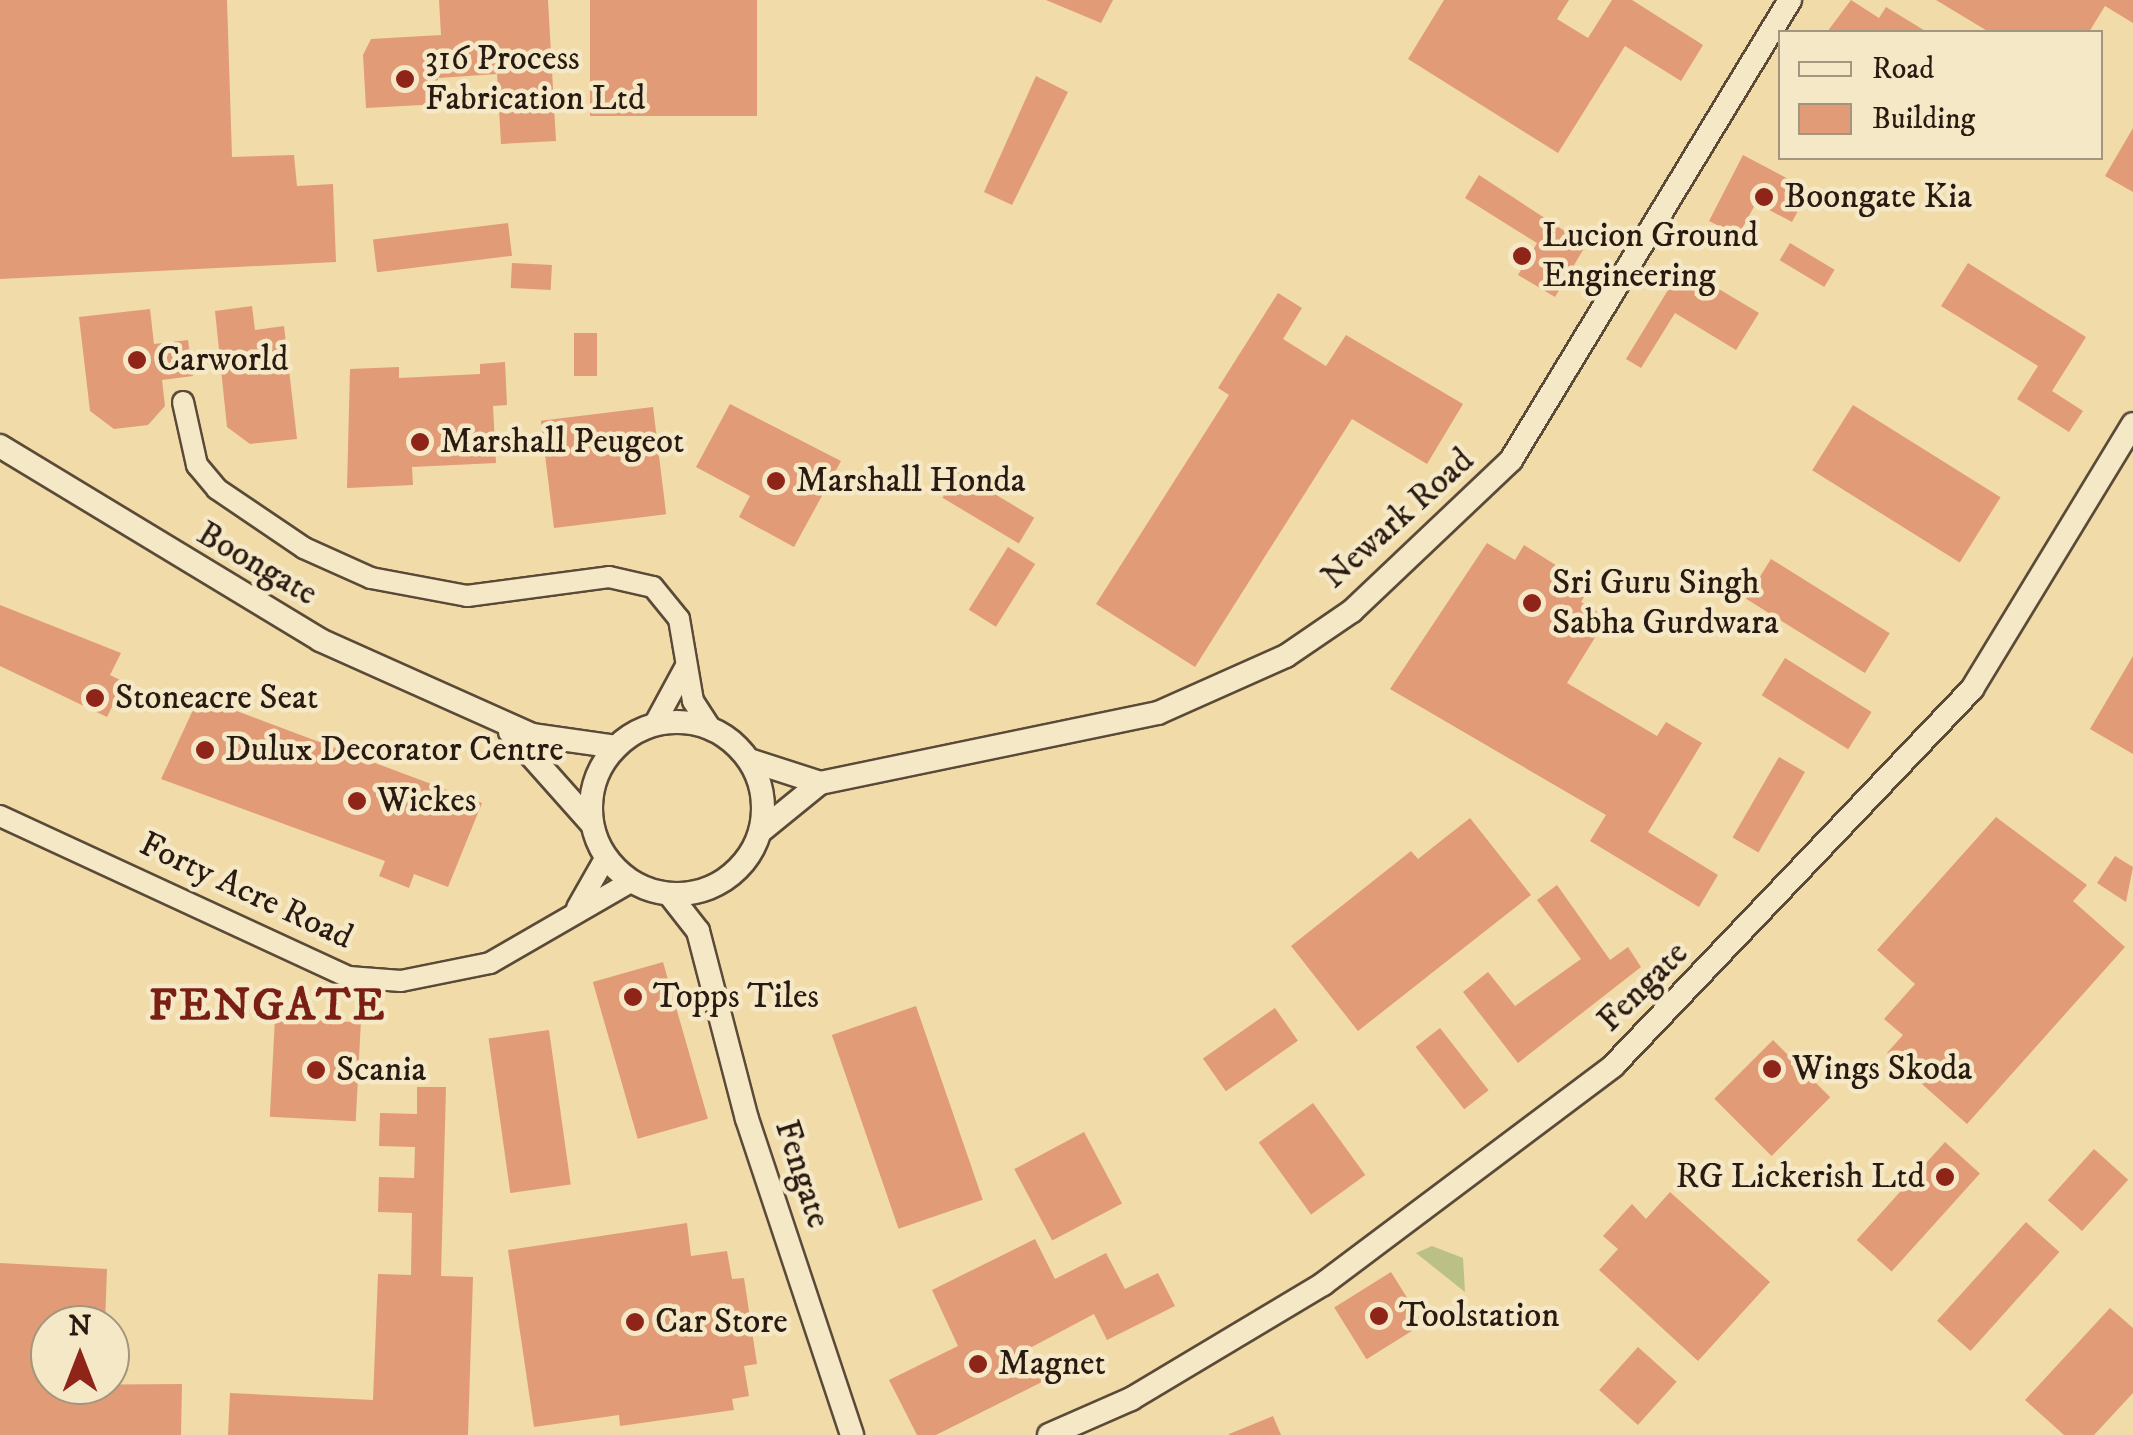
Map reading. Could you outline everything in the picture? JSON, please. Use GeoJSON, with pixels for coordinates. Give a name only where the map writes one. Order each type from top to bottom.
{"type":"FeatureCollection","features":[{"type":"Feature","properties":{"kind":"street","name":"Newark Road"},"geometry":{"type":"LineString","coordinates":[[761,832],[820,783],[1158,712],[1286,656],[1352,611],[1511,460],[1790,0]]}},
{"type":"Feature","properties":{"kind":"street"},"geometry":{"type":"LineString","coordinates":[[183,402],[197,466],[304,548],[437,595],[632,580],[670,600],[685,668],[711,729],[749,760],[760,782],[761,832],[698,931]]}},
{"type":"Feature","properties":{"kind":"street","name":"Fengate"},"geometry":{"type":"LineString","coordinates":[[1050,1435],[1132,1400],[1307,1294],[1613,1066],[1972,689],[2133,424]]}},
{"type":"Feature","properties":{"kind":"street","name":"Boongate"},"geometry":{"type":"LineString","coordinates":[[0,446],[320,640],[492,718],[574,745],[616,748]]}},
{"type":"Feature","properties":{"kind":"street"},"geometry":{"type":"LineString","coordinates":[[685,668],[654,725],[616,748],[594,784],[593,826],[606,857],[632,881],[669,894],[733,874]]}},
{"type":"Feature","properties":{"kind":"street","name":"Boongate"},"geometry":{"type":"LineString","coordinates":[[492,718],[531,748],[593,826]]}},
{"type":"Feature","properties":{"kind":"street"},"geometry":{"type":"LineString","coordinates":[[654,725],[711,729]]}},
{"type":"Feature","properties":{"kind":"street","name":"Newark Road"},"geometry":{"type":"LineString","coordinates":[[749,760],[820,783]]}},
{"type":"Feature","properties":{"kind":"street","name":"Forty Acre Road"},"geometry":{"type":"LineString","coordinates":[[0,816],[349,977],[454,975],[516,950],[576,910],[632,881]]}},
{"type":"Feature","properties":{"kind":"street"},"geometry":{"type":"LineString","coordinates":[[576,910],[606,857]]}},
{"type":"Feature","properties":{"kind":"street","name":"Fengate"},"geometry":{"type":"LineString","coordinates":[[669,894],[698,931],[747,1119],[852,1435]]}},
{"type":"Feature","properties":{"kind":"green space"},"geometry":{"type":"Polygon","coordinates":[[[1432,1246],[1463,1258],[1465,1292],[1416,1253],[1432,1246]]]}},
{"type":"Feature","properties":{"kind":"building"},"geometry":{"type":"Polygon","coordinates":[[[0,0],[227,0],[232,157],[294,155],[297,186],[333,184],[336,262],[0,279],[0,0]]]}},
{"type":"Feature","properties":{"kind":"building"},"geometry":{"type":"Polygon","coordinates":[[[439,0],[548,0],[556,141],[501,144],[497,74],[438,78],[440,104],[366,108],[363,55],[371,39],[441,35],[439,0]]]}},
{"type":"Feature","properties":{"kind":"building"},"geometry":{"type":"Polygon","coordinates":[[[590,0],[757,0],[757,116],[590,116],[590,0]]]}},
{"type":"Feature","properties":{"kind":"building"},"geometry":{"type":"Polygon","coordinates":[[[1046,0],[1113,0],[1101,23],[1046,0]]]}},
{"type":"Feature","properties":{"kind":"building"},"geometry":{"type":"Polygon","coordinates":[[[1444,0],[1569,0],[1557,19],[1588,38],[1612,0],[1632,0],[1703,45],[1681,81],[1625,46],[1558,153],[1408,59],[1444,0]]]}},
{"type":"Feature","properties":{"kind":"building"},"geometry":{"type":"Polygon","coordinates":[[[1851,0],[1879,18],[1886,7],[1924,30],[1828,30],[1851,0]]]}},
{"type":"Feature","properties":{"kind":"building"},"geometry":{"type":"Polygon","coordinates":[[[1936,0],[2133,0],[2133,23],[2105,6],[2090,30],[1986,30],[1936,0]]]}},
{"type":"Feature","properties":{"kind":"building"},"geometry":{"type":"Polygon","coordinates":[[[1036,76],[1068,92],[1012,205],[984,192],[1036,76]]]}},
{"type":"Feature","properties":{"kind":"building"},"geometry":{"type":"Polygon","coordinates":[[[2133,128],[2133,192],[2105,176],[2133,128]]]}},
{"type":"Feature","properties":{"kind":"building","name":"Boongate Kia"},"geometry":{"type":"Polygon","coordinates":[[[1743,155],[1809,190],[1792,222],[1756,203],[1738,236],[1709,221],[1743,155]]]}},
{"type":"Feature","properties":{"kind":"building"},"geometry":{"type":"Polygon","coordinates":[[[1479,175],[1586,245],[1555,297],[1518,275],[1537,243],[1465,198],[1479,175]]]}},
{"type":"Feature","properties":{"kind":"building"},"geometry":{"type":"Polygon","coordinates":[[[508,223],[512,256],[377,272],[373,240],[508,223]]]}},
{"type":"Feature","properties":{"kind":"building"},"geometry":{"type":"Polygon","coordinates":[[[1790,243],[1835,270],[1824,287],[1780,260],[1790,243]]]}},
{"type":"Feature","properties":{"kind":"building"},"geometry":{"type":"Polygon","coordinates":[[[512,263],[552,265],[551,290],[511,288],[512,263]]]}},
{"type":"Feature","properties":{"kind":"building"},"geometry":{"type":"Polygon","coordinates":[[[1968,263],[2086,337],[2052,391],[2083,411],[2069,432],[2017,399],[2038,366],[1941,306],[1968,263]]]}},
{"type":"Feature","properties":{"kind":"building"},"geometry":{"type":"Polygon","coordinates":[[[1682,267],[1759,313],[1736,350],[1675,313],[1641,368],[1626,359],[1682,267]]]}},
{"type":"Feature","properties":{"kind":"building"},"geometry":{"type":"Polygon","coordinates":[[[1278,293],[1302,308],[1283,339],[1326,366],[1346,335],[1463,404],[1427,464],[1352,419],[1195,667],[1096,604],[1229,395],[1218,388],[1278,293]]]}},
{"type":"Feature","properties":{"kind":"building"},"geometry":{"type":"Polygon","coordinates":[[[252,306],[255,330],[284,326],[297,439],[250,444],[227,427],[215,311],[252,306]]]}},
{"type":"Feature","properties":{"kind":"building","name":"Carworld"},"geometry":{"type":"Polygon","coordinates":[[[150,309],[154,344],[188,340],[193,376],[162,380],[165,406],[148,425],[114,429],[90,411],[79,317],[150,309]]]}},
{"type":"Feature","properties":{"kind":"building"},"geometry":{"type":"Polygon","coordinates":[[[574,333],[597,333],[597,376],[574,376],[574,333]]]}},
{"type":"Feature","properties":{"kind":"building","name":"Marshall Peugeot"},"geometry":{"type":"Polygon","coordinates":[[[505,362],[507,405],[493,406],[496,463],[412,467],[413,485],[347,488],[350,369],[399,367],[399,378],[480,374],[480,364],[505,362]]]}},
{"type":"Feature","properties":{"kind":"building","name":"Marshall Honda"},"geometry":{"type":"Polygon","coordinates":[[[730,404],[841,461],[794,547],[739,517],[750,496],[696,467],[730,404]]]}},
{"type":"Feature","properties":{"kind":"building"},"geometry":{"type":"Polygon","coordinates":[[[1853,405],[2001,497],[1960,563],[1812,470],[1853,405]]]}},
{"type":"Feature","properties":{"kind":"building"},"geometry":{"type":"Polygon","coordinates":[[[653,407],[666,514],[554,528],[541,421],[653,407]]]}},
{"type":"Feature","properties":{"kind":"building"},"geometry":{"type":"Polygon","coordinates":[[[958,472],[1034,518],[1019,544],[943,498],[958,472]]]}},
{"type":"Feature","properties":{"kind":"building"},"geometry":{"type":"Polygon","coordinates":[[[1487,543],[1515,560],[1524,545],[1590,588],[1581,602],[1607,618],[1567,683],[1657,736],[1666,722],[1702,743],[1648,832],[1718,875],[1699,907],[1590,841],[1606,815],[1390,689],[1487,543]]]}},
{"type":"Feature","properties":{"kind":"building"},"geometry":{"type":"Polygon","coordinates":[[[1008,547],[1035,564],[996,627],[969,610],[1008,547]]]}},
{"type":"Feature","properties":{"kind":"building"},"geometry":{"type":"Polygon","coordinates":[[[1771,559],[1890,633],[1865,673],[1746,599],[1771,559]]]}},
{"type":"Feature","properties":{"kind":"building"},"geometry":{"type":"Polygon","coordinates":[[[0,605],[121,653],[110,675],[124,682],[107,717],[0,666],[0,605]]]}},
{"type":"Feature","properties":{"kind":"building"},"geometry":{"type":"Polygon","coordinates":[[[2133,656],[2133,754],[2090,729],[2133,656]]]}},
{"type":"Feature","properties":{"kind":"building"},"geometry":{"type":"Polygon","coordinates":[[[1785,658],[1872,712],[1848,749],[1762,695],[1785,658]]]}},
{"type":"Feature","properties":{"kind":"building","name":"Wickes"},"geometry":{"type":"Polygon","coordinates":[[[199,697],[482,803],[448,887],[414,874],[409,888],[379,876],[385,861],[161,779],[199,697]]]}},
{"type":"Feature","properties":{"kind":"building"},"geometry":{"type":"Polygon","coordinates":[[[1779,757],[1805,772],[1758,853],[1732,838],[1779,757]]]}},
{"type":"Feature","properties":{"kind":"building"},"geometry":{"type":"Polygon","coordinates":[[[1996,817],[2087,885],[2073,901],[2125,947],[1967,1124],[1887,1053],[1903,1035],[1884,1019],[1915,984],[1877,950],[1996,817]]]}},
{"type":"Feature","properties":{"kind":"building"},"geometry":{"type":"Polygon","coordinates":[[[1470,818],[1531,895],[1358,1031],[1291,946],[1411,851],[1418,859],[1470,818]]]}},
{"type":"Feature","properties":{"kind":"building"},"geometry":{"type":"Polygon","coordinates":[[[2115,856],[2133,867],[2126,902],[2097,883],[2115,856]]]}},
{"type":"Feature","properties":{"kind":"building"},"geometry":{"type":"Polygon","coordinates":[[[1557,885],[1610,960],[1628,947],[1641,967],[1518,1063],[1463,992],[1488,972],[1515,1006],[1581,959],[1537,900],[1557,885]]]}},
{"type":"Feature","properties":{"kind":"building"},"geometry":{"type":"Polygon","coordinates":[[[663,962],[708,1119],[638,1139],[593,982],[663,962]]]}},
{"type":"Feature","properties":{"kind":"building"},"geometry":{"type":"Polygon","coordinates":[[[916,1006],[983,1200],[899,1229],[832,1035],[916,1006]]]}},
{"type":"Feature","properties":{"kind":"building"},"geometry":{"type":"Polygon","coordinates":[[[1275,1008],[1298,1041],[1226,1091],[1203,1058],[1275,1008]]]}},
{"type":"Feature","properties":{"kind":"building","name":"Scania"},"geometry":{"type":"Polygon","coordinates":[[[275,1018],[361,1023],[356,1121],[270,1117],[275,1018]]]}},
{"type":"Feature","properties":{"kind":"building"},"geometry":{"type":"Polygon","coordinates":[[[1440,1028],[1489,1090],[1464,1109],[1416,1047],[1440,1028]]]}},
{"type":"Feature","properties":{"kind":"building"},"geometry":{"type":"Polygon","coordinates":[[[549,1030],[571,1184],[510,1193],[489,1038],[549,1030]]]}},
{"type":"Feature","properties":{"kind":"building","name":"Wings Skoda"},"geometry":{"type":"Polygon","coordinates":[[[1773,1040],[1830,1097],[1772,1156],[1714,1099],[1773,1040]]]}},
{"type":"Feature","properties":{"kind":"building"},"geometry":{"type":"Polygon","coordinates":[[[417,1087],[446,1087],[441,1276],[473,1277],[468,1435],[228,1435],[230,1393],[373,1400],[378,1274],[411,1275],[412,1213],[378,1212],[379,1177],[414,1178],[415,1147],[379,1146],[380,1113],[417,1114],[417,1087]]]}},
{"type":"Feature","properties":{"kind":"building"},"geometry":{"type":"Polygon","coordinates":[[[1313,1103],[1365,1175],[1311,1214],[1259,1142],[1313,1103]]]}},
{"type":"Feature","properties":{"kind":"building"},"geometry":{"type":"Polygon","coordinates":[[[1084,1132],[1122,1204],[1052,1241],[1014,1169],[1084,1132]]]}},
{"type":"Feature","properties":{"kind":"building"},"geometry":{"type":"Polygon","coordinates":[[[1945,1142],[1980,1173],[1892,1272],[1857,1240],[1945,1142]]]}},
{"type":"Feature","properties":{"kind":"building"},"geometry":{"type":"Polygon","coordinates":[[[2094,1149],[2128,1180],[2082,1231],[2048,1200],[2094,1149]]]}},
{"type":"Feature","properties":{"kind":"building"},"geometry":{"type":"Polygon","coordinates":[[[1670,1192],[1770,1282],[1698,1361],[1599,1270],[1618,1249],[1603,1236],[1632,1204],[1646,1219],[1670,1192]]]}},
{"type":"Feature","properties":{"kind":"building"},"geometry":{"type":"Polygon","coordinates":[[[2026,1222],[2059,1252],[1970,1351],[1937,1321],[2026,1222]]]}},
{"type":"Feature","properties":{"kind":"building","name":"Car Store"},"geometry":{"type":"Polygon","coordinates":[[[687,1223],[691,1256],[727,1251],[732,1279],[744,1278],[757,1364],[744,1366],[749,1396],[732,1399],[734,1410],[620,1426],[619,1415],[534,1427],[508,1250],[687,1223]]]}},
{"type":"Feature","properties":{"kind":"building"},"geometry":{"type":"Polygon","coordinates":[[[1035,1239],[1055,1279],[1106,1253],[1125,1289],[1158,1273],[1175,1306],[1107,1340],[1094,1314],[1028,1349],[1044,1381],[936,1435],[917,1435],[889,1380],[958,1346],[932,1290],[1035,1239]]]}},
{"type":"Feature","properties":{"kind":"building"},"geometry":{"type":"Polygon","coordinates":[[[0,1263],[107,1269],[106,1305],[30,1305],[30,1405],[130,1405],[130,1384],[182,1384],[181,1435],[0,1435],[0,1263]]]}},
{"type":"Feature","properties":{"kind":"building","name":"Toolstation"},"geometry":{"type":"Polygon","coordinates":[[[1391,1272],[1423,1324],[1367,1359],[1334,1308],[1391,1272]]]}},
{"type":"Feature","properties":{"kind":"building"},"geometry":{"type":"Polygon","coordinates":[[[2110,1308],[2133,1328],[2133,1393],[2094,1435],[2064,1435],[2025,1400],[2110,1308]]]}},
{"type":"Feature","properties":{"kind":"building"},"geometry":{"type":"Polygon","coordinates":[[[1638,1347],[1677,1382],[1638,1425],[1599,1390],[1638,1347]]]}},
{"type":"Feature","properties":{"kind":"building"},"geometry":{"type":"Polygon","coordinates":[[[1273,1416],[1281,1435],[1229,1435],[1229,1434],[1273,1416]]]}},
{"type":"Feature","properties":{"kind":"place","name":"316 Process Fabrication Ltd"},"geometry":{"type":"Point","coordinates":[405,79]}},
{"type":"Feature","properties":{"kind":"place","name":"Boongate Kia"},"geometry":{"type":"Point","coordinates":[1764,197]}},
{"type":"Feature","properties":{"kind":"place","name":"Lucion Ground Engineering"},"geometry":{"type":"Point","coordinates":[1522,256]}},
{"type":"Feature","properties":{"kind":"place","name":"Carworld"},"geometry":{"type":"Point","coordinates":[137,360]}},
{"type":"Feature","properties":{"kind":"place","name":"Marshall Peugeot"},"geometry":{"type":"Point","coordinates":[420,442]}},
{"type":"Feature","properties":{"kind":"place","name":"Marshall Honda"},"geometry":{"type":"Point","coordinates":[776,481]}},
{"type":"Feature","properties":{"kind":"place","name":"Sri Guru Singh Sabha Gurdwara"},"geometry":{"type":"Point","coordinates":[1532,603]}},
{"type":"Feature","properties":{"kind":"place","name":"Stoneacre Seat"},"geometry":{"type":"Point","coordinates":[95,698]}},
{"type":"Feature","properties":{"kind":"place","name":"Dulux Decorator Centre"},"geometry":{"type":"Point","coordinates":[205,750]}},
{"type":"Feature","properties":{"kind":"place","name":"Wickes"},"geometry":{"type":"Point","coordinates":[357,801]}},
{"type":"Feature","properties":{"kind":"place","name":"Topps Tiles"},"geometry":{"type":"Point","coordinates":[633,997]}},
{"type":"Feature","properties":{"kind":"place","name":"Wings Skoda"},"geometry":{"type":"Point","coordinates":[1772,1069]}},
{"type":"Feature","properties":{"kind":"place","name":"Scania"},"geometry":{"type":"Point","coordinates":[316,1070]}},
{"type":"Feature","properties":{"kind":"place","name":"RG Lickerish Ltd"},"geometry":{"type":"Point","coordinates":[1945,1177]}},
{"type":"Feature","properties":{"kind":"place","name":"Toolstation"},"geometry":{"type":"Point","coordinates":[1379,1316]}},
{"type":"Feature","properties":{"kind":"place","name":"Car Store"},"geometry":{"type":"Point","coordinates":[635,1322]}},
{"type":"Feature","properties":{"kind":"place","name":"Magnet"},"geometry":{"type":"Point","coordinates":[978,1364]}},
{"type":"Feature","properties":{"kind":"district","name":"FENGATE"},"geometry":{"type":"Point","coordinates":[268,1007]}}]}
